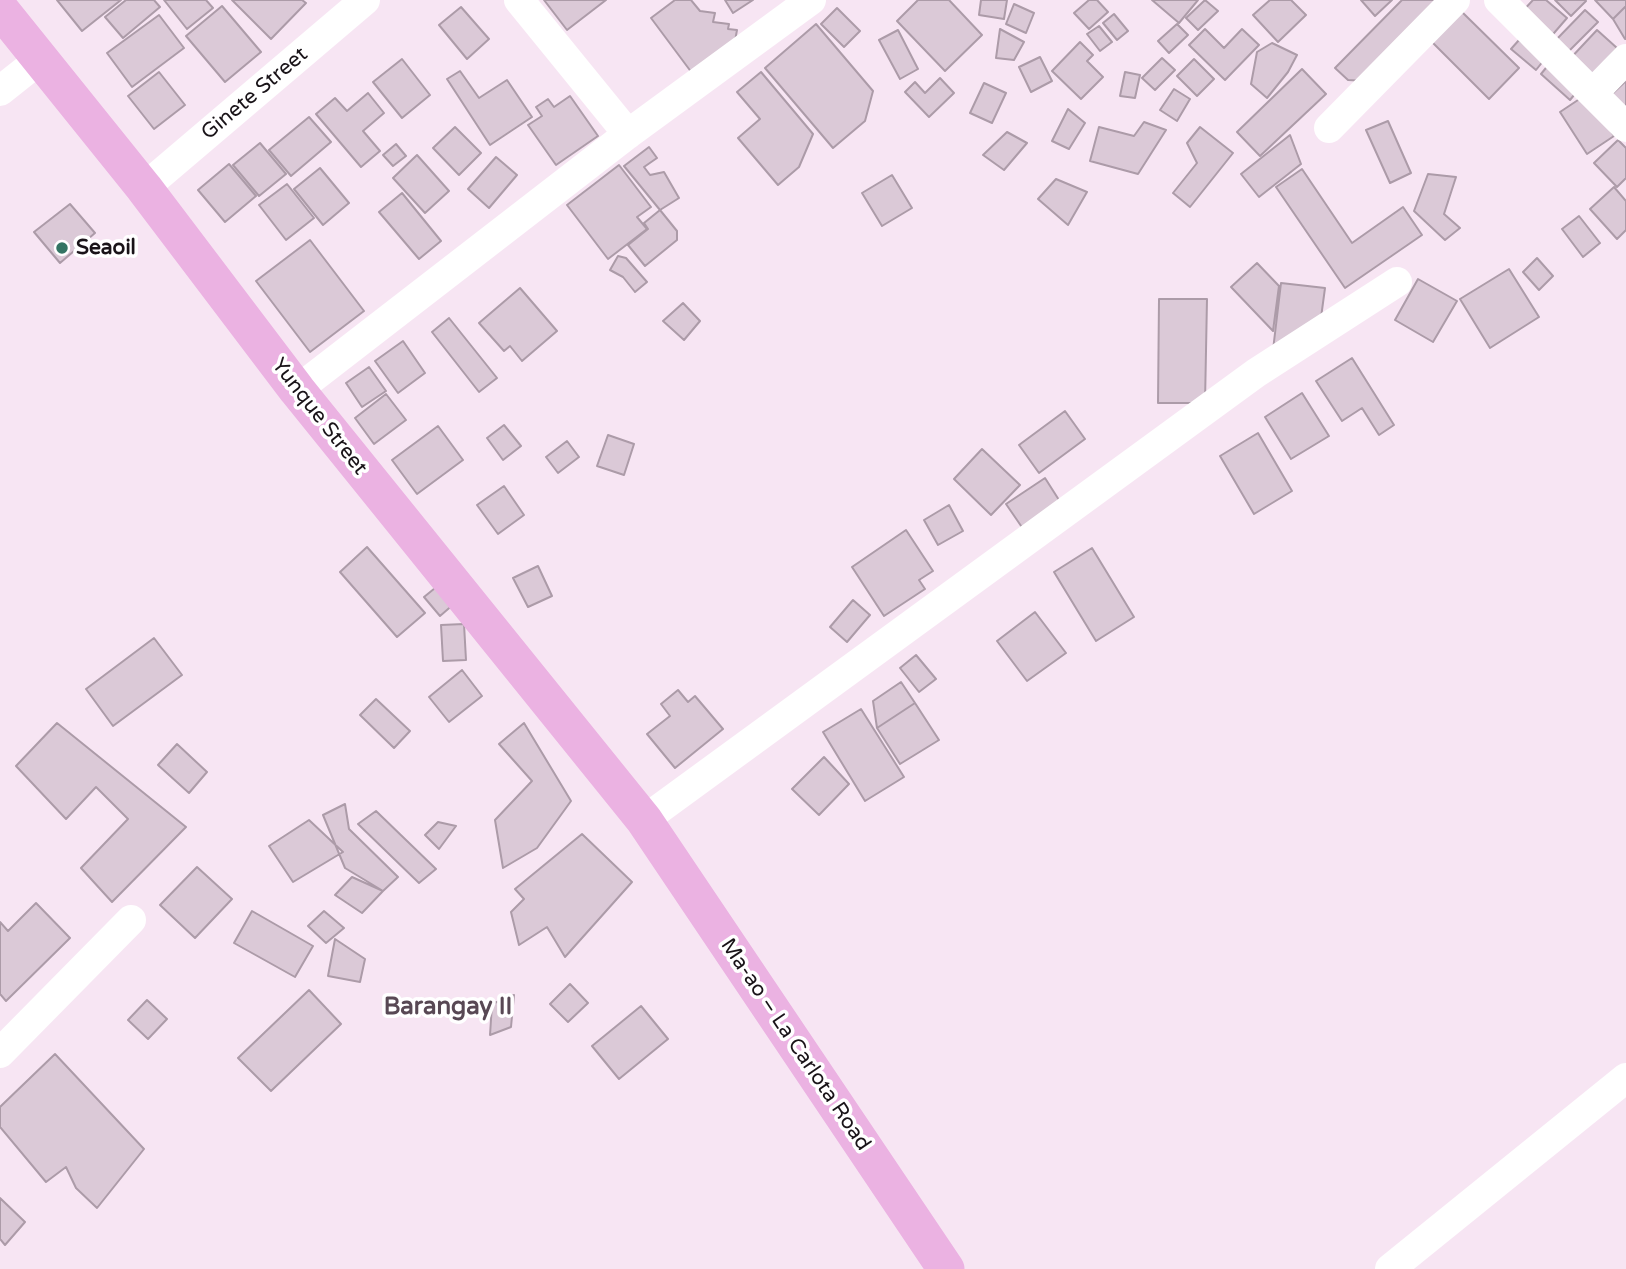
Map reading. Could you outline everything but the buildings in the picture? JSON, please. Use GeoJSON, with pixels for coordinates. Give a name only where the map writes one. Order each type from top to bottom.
{"type":"FeatureCollection","features":[{"type":"Feature","properties":{"kind":"main road","name":"Yunque Street"},"geometry":{"type":"LineString","coordinates":[[0,9],[144,188],[297,390],[644,820]]}},
{"type":"Feature","properties":{"kind":"main road","name":"Ma-ao – La Carlota Road"},"geometry":{"type":"LineString","coordinates":[[644,820],[946,1269]]}},
{"type":"Feature","properties":{"kind":"street","name":"Ginete Street"},"geometry":{"type":"LineString","coordinates":[[144,188],[365,0]]}},
{"type":"Feature","properties":{"kind":"street"},"geometry":{"type":"LineString","coordinates":[[519,0],[628,134]]}},
{"type":"Feature","properties":{"kind":"street"},"geometry":{"type":"LineString","coordinates":[[297,390],[628,134],[811,0]]}},
{"type":"Feature","properties":{"kind":"street"},"geometry":{"type":"LineString","coordinates":[[1329,128],[1455,0]]}},
{"type":"Feature","properties":{"kind":"street"},"geometry":{"type":"LineString","coordinates":[[1499,0],[1594,92],[1626,127]]}},
{"type":"Feature","properties":{"kind":"street"},"geometry":{"type":"LineString","coordinates":[[1594,92],[1626,59]]}},
{"type":"Feature","properties":{"kind":"street"},"geometry":{"type":"LineString","coordinates":[[0,90],[39,60]]}},
{"type":"Feature","properties":{"kind":"street"},"geometry":{"type":"LineString","coordinates":[[644,820],[1256,373],[1397,282]]}},
{"type":"Feature","properties":{"kind":"street"},"geometry":{"type":"LineString","coordinates":[[0,1053],[131,920]]}},
{"type":"Feature","properties":{"kind":"street"},"geometry":{"type":"LineString","coordinates":[[1390,1269],[1626,1078]]}},
{"type":"Feature","properties":{"kind":"place","name":"Seaoil"},"geometry":{"type":"Point","coordinates":[62,248]}},
{"type":"Feature","properties":{"kind":"district","name":"Barangay II"},"geometry":{"type":"Point","coordinates":[448,1008]}}]}
